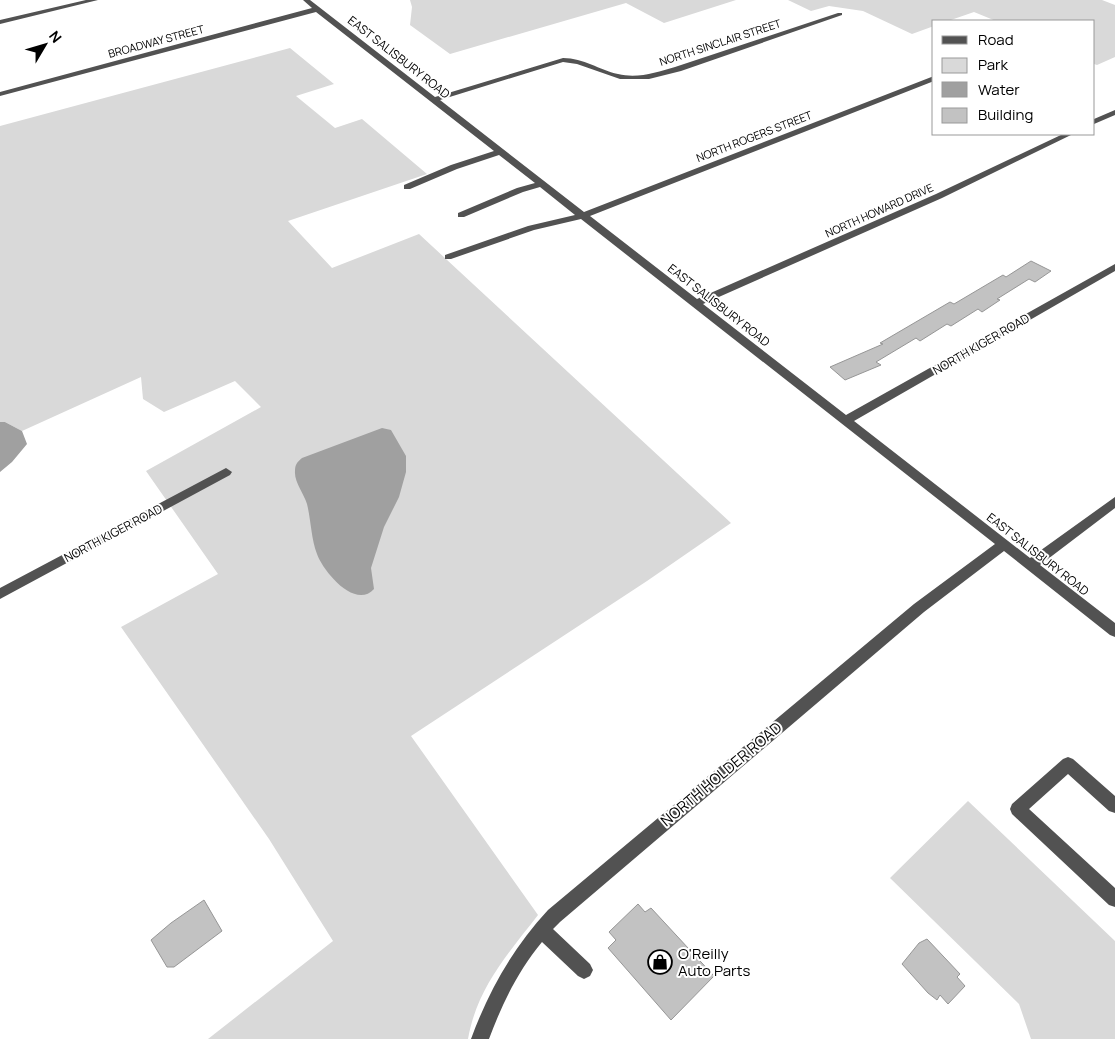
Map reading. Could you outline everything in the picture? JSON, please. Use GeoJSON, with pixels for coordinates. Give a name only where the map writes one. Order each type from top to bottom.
{"type":"FeatureCollection","features":[{"type":"Feature","properties":{"kind":"street"},"geometry":{"type":"LineString","coordinates":[[0,22],[95,0]]}},
{"type":"Feature","properties":{"kind":"street","name":"EAST SALISBURY ROAD"},"geometry":{"type":"LineString","coordinates":[[306,0],[582,216],[697,303],[1115,631]]}},
{"type":"Feature","properties":{"kind":"street","name":"BROADWAY STREET"},"geometry":{"type":"LineString","coordinates":[[0,94],[318,9]]}},
{"type":"Feature","properties":{"kind":"street","name":"NORTH SINCLAIR STREET"},"geometry":{"type":"LineString","coordinates":[[433,100],[563,60],[582,61],[620,77],[651,76],[678,69],[840,14]]}},
{"type":"Feature","properties":{"kind":"street","name":"NORTH ROGERS STREET"},"geometry":{"type":"LineString","coordinates":[[448,257],[532,229],[568,218],[582,216],[932,79]]}},
{"type":"Feature","properties":{"kind":"street"},"geometry":{"type":"LineString","coordinates":[[1095,122],[1115,112]]}},
{"type":"Feature","properties":{"kind":"street","name":"NORTH HOWARD DRIVE"},"geometry":{"type":"LineString","coordinates":[[697,303],[939,196],[1067,135]]}},
{"type":"Feature","properties":{"kind":"street"},"geometry":{"type":"LineString","coordinates":[[407,187],[454,167],[501,152]]}},
{"type":"Feature","properties":{"kind":"street"},"geometry":{"type":"LineString","coordinates":[[461,215],[520,190],[541,184]]}},
{"type":"Feature","properties":{"kind":"street","name":"NORTH KIGER ROAD"},"geometry":{"type":"LineString","coordinates":[[846,420],[1115,267]]}},
{"type":"Feature","properties":{"kind":"street","name":"NORTH KIGER ROAD"},"geometry":{"type":"LineString","coordinates":[[0,594],[226,472]]}},
{"type":"Feature","properties":{"kind":"street"},"geometry":{"type":"LineString","coordinates":[[1030,564],[1115,502]]}},
{"type":"Feature","properties":{"kind":"street","name":"NORTH HOLDER ROAD"},"geometry":{"type":"LineString","coordinates":[[480,1039],[494,1003],[519,956],[541,929],[567,904],[919,608],[1004,544]]}},
{"type":"Feature","properties":{"kind":"street"},"geometry":{"type":"LineString","coordinates":[[1115,806],[1068,764],[1018,809],[1115,899]]}},
{"type":"Feature","properties":{"kind":"street"},"geometry":{"type":"LineString","coordinates":[[541,929],[584,970]]}},
{"type":"Feature","properties":{"kind":"green space"},"geometry":{"type":"Polygon","coordinates":[[[410,0],[736,0],[664,23],[626,3],[450,54],[410,25],[412,7],[410,0]]]}},
{"type":"Feature","properties":{"kind":"green space"},"geometry":{"type":"Polygon","coordinates":[[[788,0],[1102,0],[1115,5],[1115,57],[1095,64],[1095,20],[994,20],[974,12],[951,20],[932,20],[932,27],[912,34],[863,11],[829,6],[811,11],[788,0]]]}},
{"type":"Feature","properties":{"kind":"green space"},"geometry":{"type":"Polygon","coordinates":[[[290,48],[334,84],[296,96],[335,128],[362,119],[427,174],[288,221],[332,268],[419,234],[731,523],[647,581],[411,736],[538,915],[505,958],[486,988],[472,1021],[468,1039],[208,1039],[333,941],[269,839],[121,627],[218,574],[146,471],[261,407],[235,381],[164,412],[143,399],[141,377],[22,431],[5,422],[0,422],[0,126],[290,48]]]}},
{"type":"Feature","properties":{"kind":"green space"},"geometry":{"type":"Polygon","coordinates":[[[968,801],[1115,941],[1115,1039],[1031,1039],[1019,1004],[890,878],[968,801]]]}},
{"type":"Feature","properties":{"kind":"water"},"geometry":{"type":"Polygon","coordinates":[[[0,422],[5,422],[22,431],[27,444],[12,462],[0,472],[0,422]]]}},
{"type":"Feature","properties":{"kind":"water"},"geometry":{"type":"Polygon","coordinates":[[[382,428],[391,430],[406,456],[406,472],[399,497],[384,527],[371,568],[374,589],[366,594],[358,595],[349,592],[341,586],[320,561],[313,542],[307,504],[296,479],[295,469],[302,458],[382,428]]]}},
{"type":"Feature","properties":{"kind":"building"},"geometry":{"type":"Polygon","coordinates":[[[1031,261],[1051,271],[1035,282],[1029,279],[997,299],[1000,300],[982,312],[978,309],[951,326],[947,324],[920,341],[916,338],[876,362],[881,365],[845,380],[830,367],[883,344],[880,343],[950,302],[954,304],[1003,275],[1006,277],[1031,261]]]}},
{"type":"Feature","properties":{"kind":"building"},"geometry":{"type":"Polygon","coordinates":[[[204,900],[222,931],[174,967],[167,967],[151,940],[171,923],[204,900]]]}},
{"type":"Feature","properties":{"kind":"building","name":"O'Reilly Auto Parts"},"geometry":{"type":"Polygon","coordinates":[[[638,904],[645,912],[651,908],[714,976],[671,1020],[608,948],[616,940],[609,932],[638,904]]]}},
{"type":"Feature","properties":{"kind":"building"},"geometry":{"type":"Polygon","coordinates":[[[927,939],[960,974],[957,977],[965,986],[948,1004],[940,995],[937,1000],[928,993],[902,964],[919,943],[927,939]]]}},
{"type":"Feature","properties":{"kind":"place","name":"O'Reilly Auto Parts"},"geometry":{"type":"Point","coordinates":[660,962]}}]}
